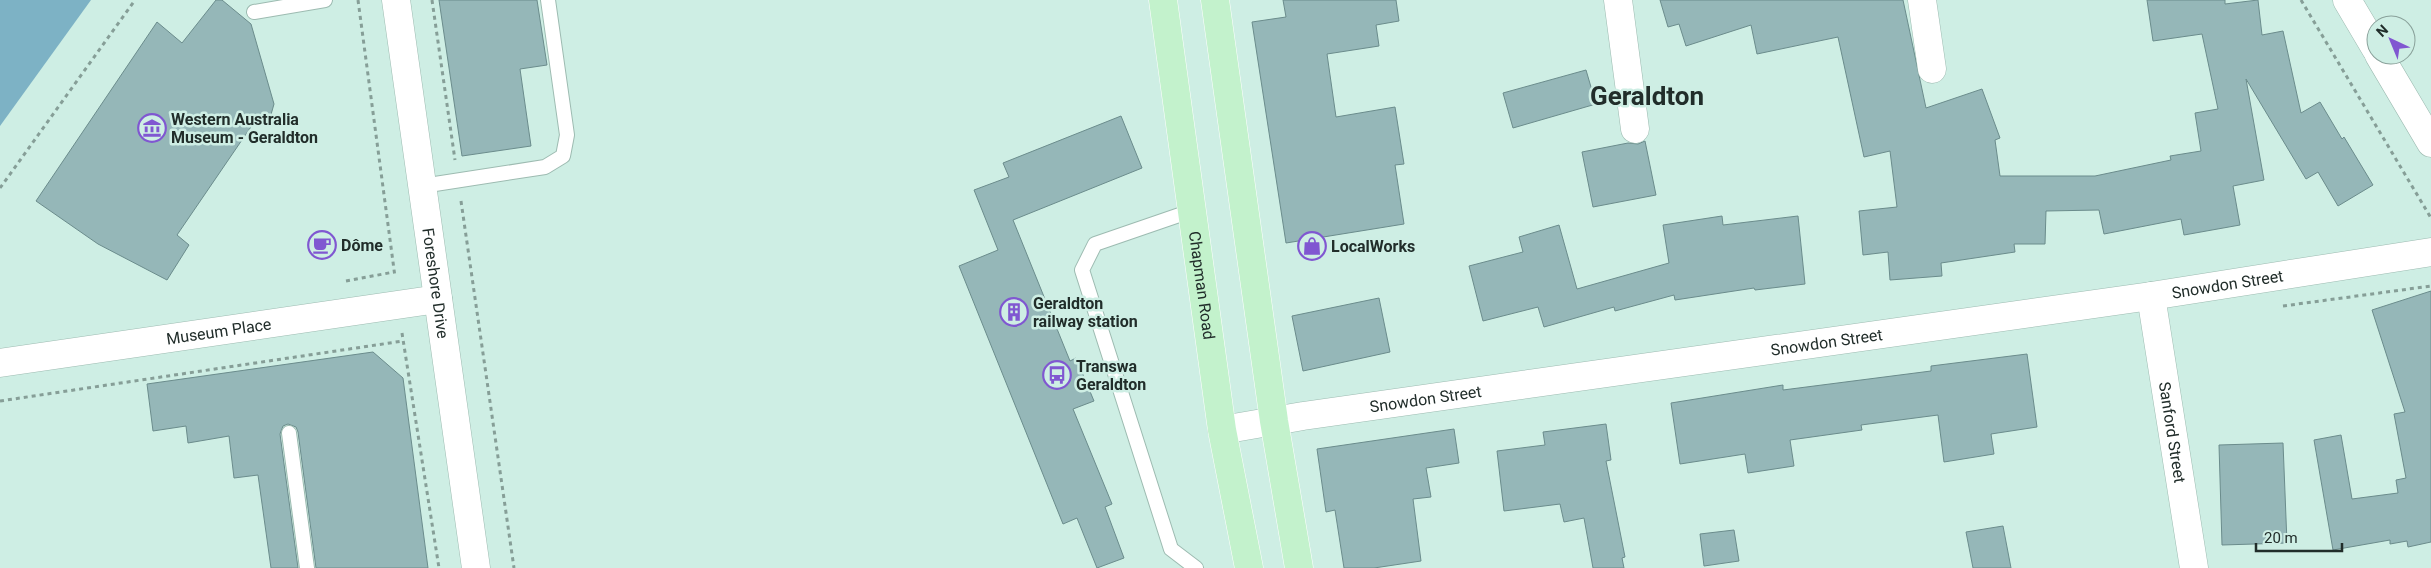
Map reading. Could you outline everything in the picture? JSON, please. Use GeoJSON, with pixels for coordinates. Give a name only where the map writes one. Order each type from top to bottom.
{"type":"FeatureCollection","features":[{"type":"Feature","properties":{"kind":"main road","name":"Chapman Road"},"geometry":{"type":"LineString","coordinates":[[1163,0],[1222,430],[1249,568]]}},
{"type":"Feature","properties":{"kind":"main road"},"geometry":{"type":"LineString","coordinates":[[1215,0],[1274,421],[1299,568]]}},
{"type":"Feature","properties":{"kind":"street","name":"Foreshore Drive"},"geometry":{"type":"LineString","coordinates":[[396,0],[476,568]]}},
{"type":"Feature","properties":{"kind":"street"},"geometry":{"type":"LineString","coordinates":[[1618,0],[1635,129]]}},
{"type":"Feature","properties":{"kind":"street"},"geometry":{"type":"LineString","coordinates":[[1922,0],[1932,69]]}},
{"type":"Feature","properties":{"kind":"street"},"geometry":{"type":"LineString","coordinates":[[2347,0],[2366,32]]}},
{"type":"Feature","properties":{"kind":"street"},"geometry":{"type":"LineString","coordinates":[[2385,65],[2431,143]]}},
{"type":"Feature","properties":{"kind":"street","name":"Snowdon Street"},"geometry":{"type":"LineString","coordinates":[[1222,430],[2150,296],[2431,252]]}},
{"type":"Feature","properties":{"kind":"street","name":"Sanford Street"},"geometry":{"type":"LineString","coordinates":[[2150,296],[2194,568]]}},
{"type":"Feature","properties":{"kind":"street","name":"Museum Place"},"geometry":{"type":"LineString","coordinates":[[0,363],[438,299]]}},
{"type":"Feature","properties":{"kind":"lane"},"geometry":{"type":"LineString","coordinates":[[254,12],[325,0]]}},
{"type":"Feature","properties":{"kind":"lane"},"geometry":{"type":"LineString","coordinates":[[422,186],[545,166],[563,156],[567,135],[548,0]]}},
{"type":"Feature","properties":{"kind":"lane"},"geometry":{"type":"LineString","coordinates":[[1192,210],[1095,244],[1082,270],[1171,549],[1196,568]]}},
{"type":"Feature","properties":{"kind":"lane"},"geometry":{"type":"LineString","coordinates":[[289,433],[307,568]]}},
{"type":"Feature","properties":{"kind":"path"},"geometry":{"type":"LineString","coordinates":[[0,188],[134,0]]}},
{"type":"Feature","properties":{"kind":"path"},"geometry":{"type":"LineString","coordinates":[[358,0],[395,280]]}},
{"type":"Feature","properties":{"kind":"path"},"geometry":{"type":"LineString","coordinates":[[432,0],[514,568]]}},
{"type":"Feature","properties":{"kind":"path"},"geometry":{"type":"LineString","coordinates":[[2301,0],[2431,218]]}},
{"type":"Feature","properties":{"kind":"path"},"geometry":{"type":"LineString","coordinates":[[2273,308],[2431,286]]}},
{"type":"Feature","properties":{"kind":"path"},"geometry":{"type":"LineString","coordinates":[[401,328],[439,568]]}},
{"type":"Feature","properties":{"kind":"path"},"geometry":{"type":"LineString","coordinates":[[0,401],[403,341]]}},
{"type":"Feature","properties":{"kind":"water"},"geometry":{"type":"Polygon","coordinates":[[[0,0],[91,0],[0,126],[0,0]]]}},
{"type":"Feature","properties":{"kind":"building"},"geometry":{"type":"Polygon","coordinates":[[[216,0],[222,0],[251,24],[274,104],[268,125],[257,118],[177,235],[189,245],[167,280],[98,244],[36,201],[157,22],[182,43],[216,0]]]}},
{"type":"Feature","properties":{"kind":"building"},"geometry":{"type":"Polygon","coordinates":[[[439,0],[537,0],[547,65],[520,69],[531,146],[462,156],[439,0]]]}},
{"type":"Feature","properties":{"kind":"building"},"geometry":{"type":"Polygon","coordinates":[[[1283,0],[1396,0],[1399,21],[1376,25],[1379,46],[1327,54],[1336,117],[1395,107],[1404,164],[1395,165],[1404,224],[1286,243],[1252,22],[1286,17],[1283,0]]]}},
{"type":"Feature","properties":{"kind":"building"},"geometry":{"type":"Polygon","coordinates":[[[1660,0],[1903,0],[1926,108],[1982,89],[2000,138],[1995,140],[2000,176],[2095,176],[2171,160],[2170,156],[2201,151],[2195,113],[2218,109],[2202,34],[2153,41],[2147,0],[2225,0],[2225,4],[2258,0],[2262,35],[2283,31],[2301,113],[2320,102],[2373,185],[2338,206],[2318,172],[2306,179],[2246,79],[2264,180],[2233,186],[2240,225],[2184,235],[2181,219],[2104,234],[2099,210],[2046,211],[2045,244],[2014,244],[2015,252],[1941,263],[1942,276],[1890,280],[1888,252],[1863,255],[1859,211],[1897,207],[1890,151],[1864,157],[1838,37],[1757,54],[1751,25],[1686,46],[1679,24],[1668,27],[1660,0]]]}},
{"type":"Feature","properties":{"kind":"building"},"geometry":{"type":"Polygon","coordinates":[[[1586,70],[1596,104],[1513,128],[1503,93],[1586,70]]]}},
{"type":"Feature","properties":{"kind":"building","name":"Geraldton railway station"},"geometry":{"type":"Polygon","coordinates":[[[1121,116],[1142,168],[1013,220],[1070,361],[1076,358],[1094,401],[1073,409],[1112,504],[1105,507],[1124,558],[1097,568],[1077,518],[1063,524],[959,266],[998,250],[974,190],[1009,177],[1003,163],[1121,116]]]}},
{"type":"Feature","properties":{"kind":"building"},"geometry":{"type":"Polygon","coordinates":[[[1645,141],[1656,195],[1593,207],[1582,152],[1628,143],[1638,144],[1645,141]]]}},
{"type":"Feature","properties":{"kind":"building"},"geometry":{"type":"Polygon","coordinates":[[[1722,216],[1723,225],[1798,216],[1805,284],[1755,290],[1754,288],[1675,300],[1674,295],[1615,311],[1614,307],[1544,327],[1538,307],[1483,321],[1469,266],[1523,252],[1519,237],[1559,225],[1577,289],[1669,263],[1663,225],[1722,216]]]}},
{"type":"Feature","properties":{"kind":"building"},"geometry":{"type":"Polygon","coordinates":[[[2431,291],[2431,542],[2408,547],[2407,541],[2390,544],[2390,540],[2333,550],[2314,440],[2341,435],[2352,499],[2398,493],[2396,480],[2406,478],[2394,414],[2405,412],[2372,310],[2431,291]]]}},
{"type":"Feature","properties":{"kind":"building"},"geometry":{"type":"Polygon","coordinates":[[[1379,298],[1390,352],[1303,371],[1292,316],[1379,298]]]}},
{"type":"Feature","properties":{"kind":"building"},"geometry":{"type":"Polygon","coordinates":[[[373,352],[403,378],[428,568],[316,568],[298,432],[296,427],[288,424],[283,426],[280,434],[298,568],[271,568],[258,475],[234,478],[229,436],[188,443],[186,426],[153,431],[147,384],[373,352]]]}},
{"type":"Feature","properties":{"kind":"building"},"geometry":{"type":"Polygon","coordinates":[[[2027,354],[2037,427],[1991,434],[1994,454],[1944,462],[1938,415],[1861,425],[1862,430],[1790,440],[1794,466],[1748,473],[1745,454],[1680,464],[1671,403],[1783,385],[1783,390],[1931,371],[1931,366],[2027,354]]]}},
{"type":"Feature","properties":{"kind":"building"},"geometry":{"type":"Polygon","coordinates":[[[1606,424],[1611,460],[1606,461],[1625,557],[1622,558],[1624,568],[1593,568],[1584,518],[1564,522],[1560,504],[1504,511],[1497,451],[1545,445],[1543,432],[1606,424]]]}},
{"type":"Feature","properties":{"kind":"building"},"geometry":{"type":"Polygon","coordinates":[[[1454,429],[1459,463],[1426,468],[1431,497],[1413,499],[1421,561],[1374,568],[1344,568],[1335,510],[1326,512],[1317,449],[1454,429]]]}},
{"type":"Feature","properties":{"kind":"building"},"geometry":{"type":"Polygon","coordinates":[[[2283,443],[2287,543],[2222,545],[2219,445],[2283,443]]]}},
{"type":"Feature","properties":{"kind":"building"},"geometry":{"type":"Polygon","coordinates":[[[2003,526],[2011,568],[1973,568],[1966,532],[2003,526]]]}},
{"type":"Feature","properties":{"kind":"building"},"geometry":{"type":"Polygon","coordinates":[[[1734,530],[1739,561],[1704,566],[1700,534],[1734,530]]]}},
{"type":"Feature","properties":{"kind":"place","name":"Western Australia Museum - Geraldton"},"geometry":{"type":"Point","coordinates":[152,128]}},
{"type":"Feature","properties":{"kind":"place","name":"Dôme"},"geometry":{"type":"Point","coordinates":[322,245]}},
{"type":"Feature","properties":{"kind":"place","name":"LocalWorks"},"geometry":{"type":"Point","coordinates":[1312,246]}},
{"type":"Feature","properties":{"kind":"place","name":"Geraldton railway station"},"geometry":{"type":"Point","coordinates":[1014,312]}},
{"type":"Feature","properties":{"kind":"place","name":"Transwa Geraldton"},"geometry":{"type":"Point","coordinates":[1057,375]}},
{"type":"Feature","properties":{"kind":"district","name":"Geraldton"},"geometry":{"type":"Point","coordinates":[1647,96]}}]}
